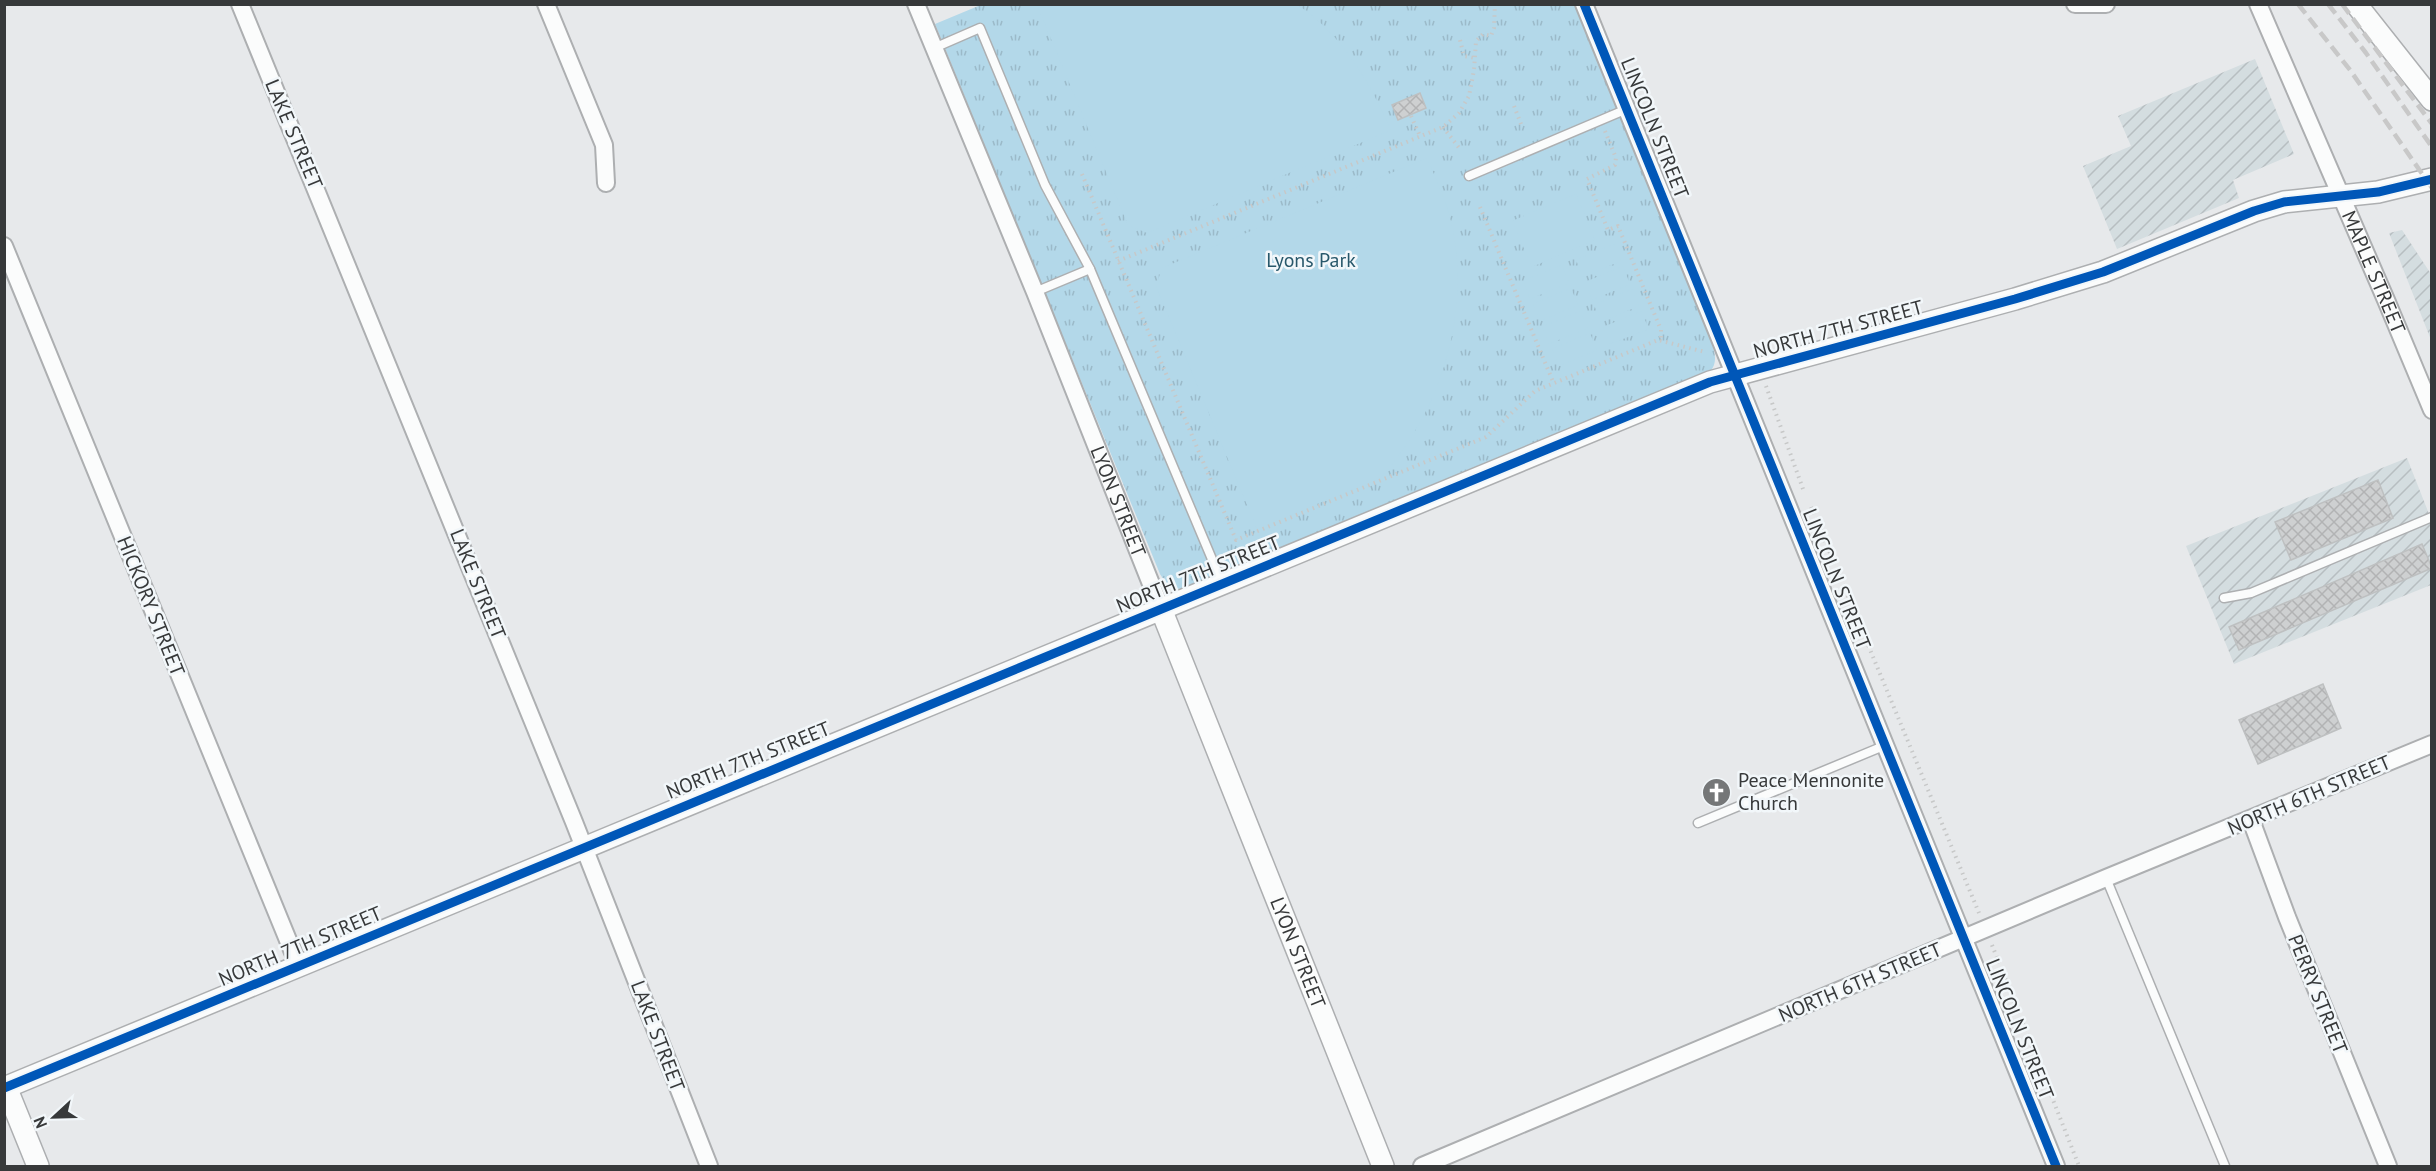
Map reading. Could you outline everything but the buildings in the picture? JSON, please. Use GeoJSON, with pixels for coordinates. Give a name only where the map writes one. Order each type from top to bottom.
{"type":"FeatureCollection","features":[{"type":"Feature","properties":{"kind":"street","name":"LAKE STREET"},"geometry":{"type":"LineString","coordinates":[[240,4],[584,847],[710,1167]]}},
{"type":"Feature","properties":{"kind":"street"},"geometry":{"type":"LineString","coordinates":[[546,4],[604,145],[606,183]]}},
{"type":"Feature","properties":{"kind":"street","name":"LYON STREET"},"geometry":{"type":"LineString","coordinates":[[916,4],[1035,292],[1383,1167]]}},
{"type":"Feature","properties":{"kind":"street","name":"LINCOLN STREET"},"geometry":{"type":"LineString","coordinates":[[1584,4],[2056,1167]]}},
{"type":"Feature","properties":{"kind":"street"},"geometry":{"type":"LineString","coordinates":[[2075,4],[2106,4]]}},
{"type":"Feature","properties":{"kind":"street","name":"MAPLE STREET"},"geometry":{"type":"LineString","coordinates":[[2258,4],[2432,410]]}},
{"type":"Feature","properties":{"kind":"street"},"geometry":{"type":"LineString","coordinates":[[2356,4],[2432,100]]}},
{"type":"Feature","properties":{"kind":"street","name":"NORTH 7TH STREET"},"geometry":{"type":"LineString","coordinates":[[5,1084],[299,966],[1710,382],[1732,367],[1759,369],[2015,299],[2103,272],[2254,211],[2284,202],[2378,192],[2432,179]]}},
{"type":"Feature","properties":{"kind":"street","name":"HICKORY STREET"},"geometry":{"type":"LineString","coordinates":[[4,246],[299,966]]}},
{"type":"Feature","properties":{"kind":"street","name":"NORTH 6TH STREET"},"geometry":{"type":"LineString","coordinates":[[1422,1167],[2106,878],[2432,744]]}},
{"type":"Feature","properties":{"kind":"street","name":"PERRY STREET"},"geometry":{"type":"LineString","coordinates":[[2251,820],[2287,917],[2388,1167]]}},
{"type":"Feature","properties":{"kind":"street"},"geometry":{"type":"LineString","coordinates":[[5,1084],[38,1167]]}},
{"type":"Feature","properties":{"kind":"lane"},"geometry":{"type":"LineString","coordinates":[[934,48],[980,28],[1045,185],[1090,269],[1222,584]]}},
{"type":"Feature","properties":{"kind":"lane"},"geometry":{"type":"LineString","coordinates":[[1469,176],[1628,109]]}},
{"type":"Feature","properties":{"kind":"lane"},"geometry":{"type":"LineString","coordinates":[[1035,292],[1090,269]]}},
{"type":"Feature","properties":{"kind":"lane"},"geometry":{"type":"LineString","coordinates":[[2223,598],[2251,593],[2432,517]]}},
{"type":"Feature","properties":{"kind":"lane"},"geometry":{"type":"LineString","coordinates":[[1698,823],[1886,745]]}},
{"type":"Feature","properties":{"kind":"lane"},"geometry":{"type":"LineString","coordinates":[[2106,878],[2225,1167]]}},
{"type":"Feature","properties":{"kind":"path"},"geometry":{"type":"LineString","coordinates":[[1118,261],[1443,127],[1453,120],[1464,105],[1472,84],[1476,41],[1483,34],[1491,36],[1494,28],[1495,4]]}},
{"type":"Feature","properties":{"kind":"path"},"geometry":{"type":"LineString","coordinates":[[1460,40],[1464,56],[1475,58]]}},
{"type":"Feature","properties":{"kind":"path"},"geometry":{"type":"LineString","coordinates":[[1514,106],[1521,124]]}},
{"type":"Feature","properties":{"kind":"path"},"geometry":{"type":"LineString","coordinates":[[1411,116],[1420,136]]}},
{"type":"Feature","properties":{"kind":"path"},"geometry":{"type":"LineString","coordinates":[[1601,120],[1616,162],[1612,168],[1587,179],[1608,230],[1618,226],[1661,330],[1661,341]]}},
{"type":"Feature","properties":{"kind":"path"},"geometry":{"type":"LineString","coordinates":[[1443,127],[1460,149]]}},
{"type":"Feature","properties":{"kind":"path"},"geometry":{"type":"LineString","coordinates":[[1082,174],[1236,540],[1486,437],[1535,391],[1661,341],[1732,367]]}},
{"type":"Feature","properties":{"kind":"path"},"geometry":{"type":"LineString","coordinates":[[1480,207],[1554,384]]}},
{"type":"Feature","properties":{"kind":"path"},"geometry":{"type":"LineString","coordinates":[[1759,369],[1804,490]]}},
{"type":"Feature","properties":{"kind":"path"},"geometry":{"type":"LineString","coordinates":[[1808,501],[1985,929],[2079,1167]]}},
{"type":"Feature","properties":{"kind":"shaded area"},"geometry":{"type":"Polygon","coordinates":[[[2255,59],[2294,154],[2233,180],[2239,198],[2117,249],[2083,166],[2131,146],[2118,116],[2255,59]]]}},
{"type":"Feature","properties":{"kind":"shaded area"},"geometry":{"type":"Polygon","coordinates":[[[2402,230],[2431,274],[2431,340],[2389,233],[2402,230]]]}},
{"type":"Feature","properties":{"kind":"shaded area"},"geometry":{"type":"Polygon","coordinates":[[[2407,458],[2431,519],[2431,585],[2234,664],[2186,546],[2407,458]]]}},
{"type":"Feature","properties":{"kind":"green space","name":"Lyons Park"},"geometry":{"type":"Polygon","coordinates":[[[983,4],[1575,5],[1710,337],[1715,355],[1713,368],[1710,372],[1185,588],[1173,588],[1160,574],[935,24],[983,4]]]}},
{"type":"Feature","properties":{"kind":"green space"},"geometry":{"type":"Polygon","coordinates":[[[1037,5],[1298,5],[1328,31],[1353,61],[1374,94],[1391,130],[1147,233],[1128,225],[1037,5]]]}},
{"type":"Feature","properties":{"kind":"green space"},"geometry":{"type":"Polygon","coordinates":[[[1427,158],[1450,216],[1457,263],[1455,318],[1450,345],[1432,397],[1406,445],[1380,477],[1257,529],[1156,286],[1162,268],[1427,158]]]}},
{"type":"Feature","properties":{"kind":"green space"},"geometry":{"type":"Polygon","coordinates":[[[1576,194],[1595,240],[1532,267],[1512,221],[1576,194]]]}},
{"type":"Feature","properties":{"kind":"green space"},"geometry":{"type":"Polygon","coordinates":[[[1614,244],[1621,261],[1583,277],[1576,260],[1614,244]]]}},
{"type":"Feature","properties":{"kind":"green space"},"geometry":{"type":"Polygon","coordinates":[[[1562,265],[1569,283],[1530,299],[1523,281],[1562,265]]]}},
{"type":"Feature","properties":{"kind":"green space"},"geometry":{"type":"Polygon","coordinates":[[[1623,266],[1630,284],[1592,300],[1585,282],[1623,266]]]}},
{"type":"Feature","properties":{"kind":"green space"},"geometry":{"type":"Polygon","coordinates":[[[1571,288],[1578,305],[1540,321],[1533,304],[1571,288]]]}},
{"type":"Feature","properties":{"kind":"green space"},"geometry":{"type":"Polygon","coordinates":[[[1632,289],[1639,306],[1601,322],[1594,305],[1632,289]]]}},
{"type":"Feature","properties":{"kind":"green space"},"geometry":{"type":"Polygon","coordinates":[[[1580,311],[1588,328],[1549,344],[1542,327],[1580,311]]]}},
{"type":"Feature","properties":{"kind":"green space"},"geometry":{"type":"Polygon","coordinates":[[[1641,311],[1649,329],[1610,344],[1603,327],[1641,311]]]}},
{"type":"Feature","properties":{"kind":"green space"},"geometry":{"type":"Polygon","coordinates":[[[1590,333],[1597,350],[1559,366],[1552,349],[1590,333]]]}},
{"type":"Feature","properties":{"kind":"railway"},"geometry":{"type":"LineString","coordinates":[[2298,4],[2350,70],[2432,188]]}},
{"type":"Feature","properties":{"kind":"railway"},"geometry":{"type":"LineString","coordinates":[[2328,4],[2366,53],[2432,147]]}},
{"type":"Feature","properties":{"kind":"railway"},"geometry":{"type":"LineString","coordinates":[[2342,4],[2432,124]]}},
{"type":"Feature","properties":{"kind":"cycle path"},"geometry":{"type":"LineString","coordinates":[[1584,4],[2056,1166]]}},
{"type":"Feature","properties":{"kind":"cycle path"},"geometry":{"type":"LineString","coordinates":[[4,1088],[1710,382],[2015,299],[2103,272],[2254,211],[2284,202],[2378,192],[2432,179]]}},
{"type":"Feature","properties":{"kind":"place","name":"Peace Mennonite Church"},"geometry":{"type":"Point","coordinates":[1717,792]}}]}
